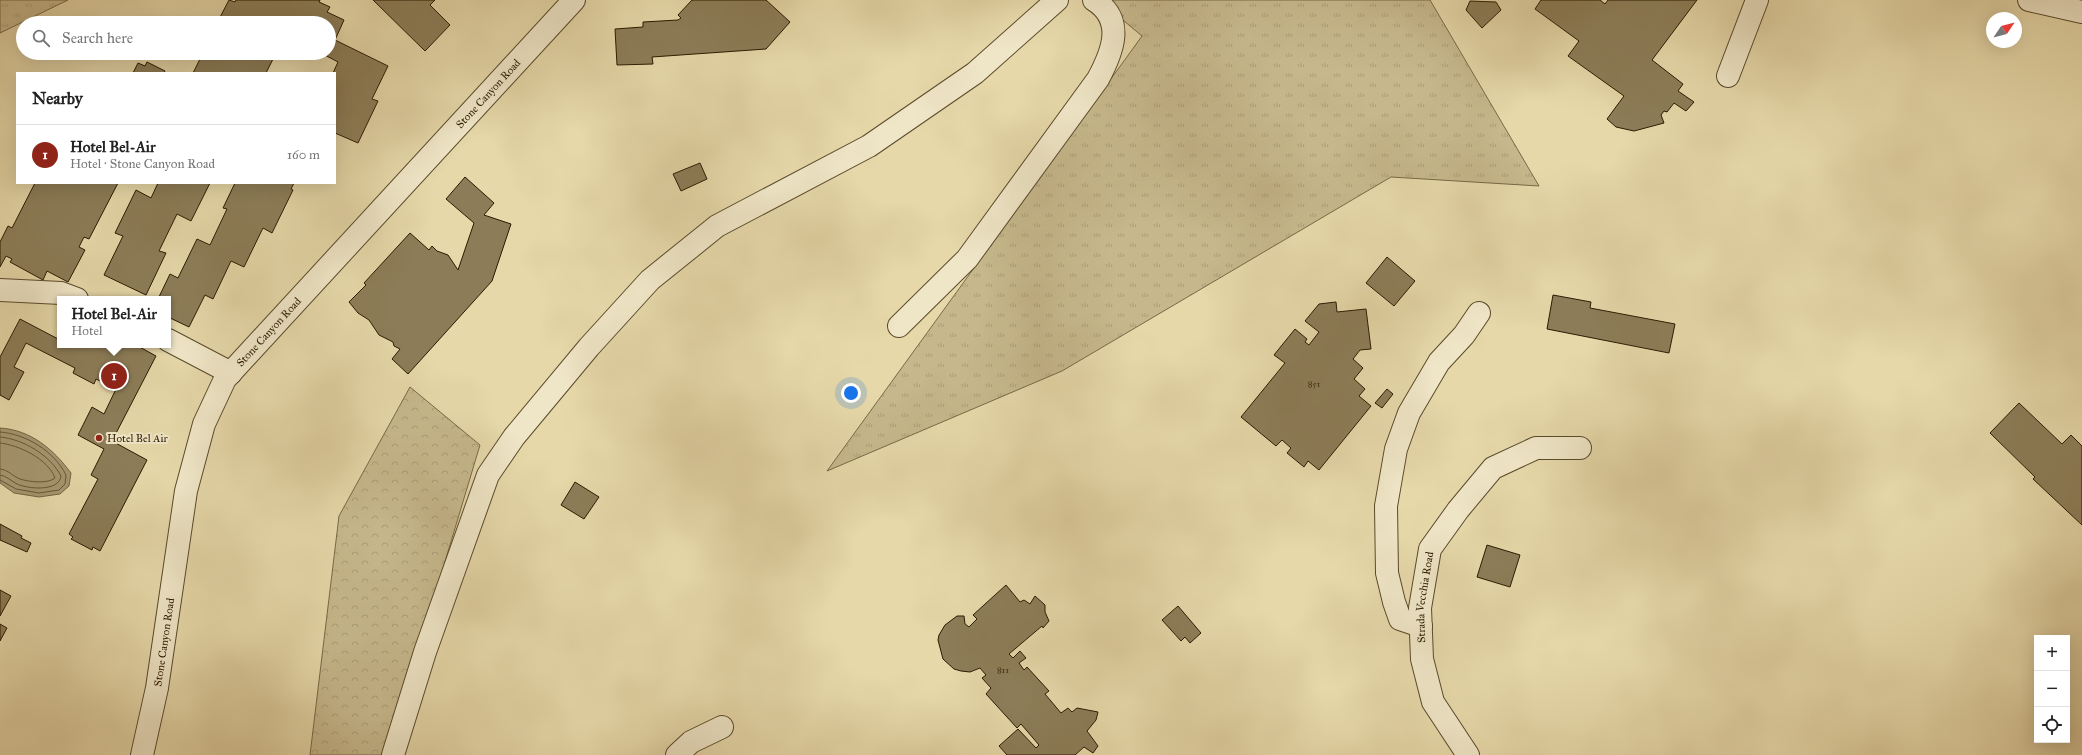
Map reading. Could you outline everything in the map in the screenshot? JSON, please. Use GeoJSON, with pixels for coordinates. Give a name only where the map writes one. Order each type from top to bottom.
{"type":"FeatureCollection","features":[{"type":"Feature","properties":{"kind":"street","name":"Stone Canyon Road"},"geometry":{"type":"LineString","coordinates":[[142,755],[157,688],[186,491],[204,424],[225,379],[574,0]]}},
{"type":"Feature","properties":{"kind":"street"},"geometry":{"type":"LineString","coordinates":[[393,755],[425,652],[488,475],[514,437],[588,347],[650,280],[717,226],[869,146],[975,73],[1057,0]]}},
{"type":"Feature","properties":{"kind":"street"},"geometry":{"type":"LineString","coordinates":[[899,326],[967,259],[1098,79],[1111,55],[1114,33],[1112,22],[1104,9],[1094,0]]}},
{"type":"Feature","properties":{"kind":"street"},"geometry":{"type":"LineString","coordinates":[[1728,76],[1757,0]]}},
{"type":"Feature","properties":{"kind":"street"},"geometry":{"type":"LineString","coordinates":[[2029,0],[2082,12]]}},
{"type":"Feature","properties":{"kind":"street"},"geometry":{"type":"LineString","coordinates":[[0,290],[61,293],[69,296]]}},
{"type":"Feature","properties":{"kind":"street"},"geometry":{"type":"LineString","coordinates":[[1421,626],[1400,619],[1387,573],[1386,506],[1396,449],[1409,413],[1439,362],[1464,335],[1479,313]]}},
{"type":"Feature","properties":{"kind":"street"},"geometry":{"type":"LineString","coordinates":[[171,342],[231,373]]}},
{"type":"Feature","properties":{"kind":"street","name":"Strada Vecchia Road"},"geometry":{"type":"LineString","coordinates":[[1468,755],[1433,702],[1422,659],[1420,608],[1430,548],[1458,510],[1493,468],[1536,448],[1580,448]]}},
{"type":"Feature","properties":{"kind":"street"},"geometry":{"type":"LineString","coordinates":[[677,755],[691,742],[722,727]]}},
{"type":"Feature","properties":{"kind":"green space"},"geometry":{"type":"Polygon","coordinates":[[[0,0],[68,0],[35,16],[16,16],[16,25],[0,33],[0,0]]]}},
{"type":"Feature","properties":{"kind":"green space"},"geometry":{"type":"Polygon","coordinates":[[[1099,0],[1430,0],[1539,186],[1391,177],[1062,371],[827,471],[1142,36],[1099,0]]]}},
{"type":"Feature","properties":{"kind":"green space"},"geometry":{"type":"Polygon","coordinates":[[[410,387],[480,445],[387,755],[310,755],[339,516],[410,387]]]}},
{"type":"Feature","properties":{"kind":"water"},"geometry":{"type":"Polygon","coordinates":[[[0,428],[22,432],[49,449],[71,473],[69,486],[60,494],[39,497],[14,493],[0,483],[0,428]]]}},
{"type":"Feature","properties":{"kind":"building"},"geometry":{"type":"Polygon","coordinates":[[[229,0],[235,2],[236,0],[320,0],[319,2],[330,7],[327,12],[336,16],[221,16],[229,0]]]}},
{"type":"Feature","properties":{"kind":"building"},"geometry":{"type":"Polygon","coordinates":[[[373,0],[435,0],[430,5],[450,25],[425,51],[373,0]]]}},
{"type":"Feature","properties":{"kind":"building"},"geometry":{"type":"Polygon","coordinates":[[[692,0],[766,0],[790,22],[766,49],[652,57],[653,64],[617,65],[615,29],[643,27],[643,22],[678,20],[681,18],[678,15],[692,0]]]}},
{"type":"Feature","properties":{"kind":"building"},"geometry":{"type":"Polygon","coordinates":[[[1541,0],[1600,0],[1605,4],[1608,0],[1697,0],[1652,60],[1683,84],[1678,91],[1694,102],[1686,111],[1674,103],[1667,112],[1664,111],[1661,115],[1664,123],[1634,131],[1616,127],[1607,119],[1624,96],[1568,56],[1579,41],[1535,9],[1541,0]]]}},
{"type":"Feature","properties":{"kind":"building"},"geometry":{"type":"Polygon","coordinates":[[[1470,1],[1496,2],[1501,10],[1482,28],[1466,10],[1470,1]]]}},
{"type":"Feature","properties":{"kind":"building"},"geometry":{"type":"Polygon","coordinates":[[[336,16],[344,20],[336,38],[336,16]]]}},
{"type":"Feature","properties":{"kind":"building"},"geometry":{"type":"Polygon","coordinates":[[[336,40],[388,66],[372,99],[378,101],[358,143],[336,133],[336,72],[333,72],[338,62],[334,60],[336,60],[336,40]]]}},
{"type":"Feature","properties":{"kind":"building"},"geometry":{"type":"Polygon","coordinates":[[[200,60],[272,60],[266,72],[194,72],[200,60]]]}},
{"type":"Feature","properties":{"kind":"building"},"geometry":{"type":"Polygon","coordinates":[[[147,62],[165,71],[134,72],[138,63],[145,66],[147,62]]]}},
{"type":"Feature","properties":{"kind":"building"},"geometry":{"type":"Polygon","coordinates":[[[700,163],[707,179],[681,191],[673,174],[700,163]]]}},
{"type":"Feature","properties":{"kind":"building"},"geometry":{"type":"Polygon","coordinates":[[[465,177],[494,203],[484,215],[511,224],[492,281],[408,374],[392,359],[400,349],[394,346],[393,342],[379,335],[369,320],[358,313],[349,302],[366,285],[364,283],[410,233],[429,250],[432,246],[437,251],[448,255],[458,270],[474,223],[446,199],[465,177]]]}},
{"type":"Feature","properties":{"kind":"building"},"geometry":{"type":"Polygon","coordinates":[[[34,184],[117,184],[89,239],[84,237],[79,247],[85,250],[68,282],[47,271],[43,280],[10,262],[12,259],[6,256],[0,267],[0,242],[8,226],[12,228],[34,184]]]}},
{"type":"Feature","properties":{"kind":"building"},"geometry":{"type":"Polygon","coordinates":[[[158,184],[210,184],[191,221],[177,214],[159,251],[166,253],[146,295],[104,275],[123,236],[115,233],[136,190],[151,198],[158,184]]]}},
{"type":"Feature","properties":{"kind":"building"},"geometry":{"type":"Polygon","coordinates":[[[235,184],[294,184],[291,189],[293,190],[272,233],[263,228],[244,267],[231,261],[213,299],[205,295],[189,327],[171,318],[171,296],[159,296],[170,274],[178,278],[197,239],[210,245],[227,209],[223,208],[235,184]]]}},
{"type":"Feature","properties":{"kind":"building"},"geometry":{"type":"Polygon","coordinates":[[[1387,257],[1415,281],[1394,306],[1366,283],[1387,257]]]}},
{"type":"Feature","properties":{"kind":"building"},"geometry":{"type":"Polygon","coordinates":[[[1553,295],[1591,302],[1590,308],[1675,324],[1669,353],[1547,329],[1553,295]]]}},
{"type":"Feature","properties":{"kind":"building"},"geometry":{"type":"Polygon","coordinates":[[[1336,302],[1337,312],[1366,309],[1371,349],[1360,350],[1353,359],[1363,368],[1354,379],[1365,389],[1359,396],[1371,406],[1319,470],[1308,461],[1304,467],[1287,453],[1291,448],[1282,440],[1276,446],[1241,417],[1285,363],[1274,355],[1295,329],[1307,339],[1305,342],[1309,345],[1319,332],[1305,321],[1319,304],[1336,302]]]}},
{"type":"Feature","properties":{"kind":"building","name":"Hotel Bel Air"},"geometry":{"type":"Polygon","coordinates":[[[20,319],[57,338],[57,348],[141,348],[156,356],[112,441],[147,460],[100,551],[93,547],[92,550],[71,539],[73,537],[69,534],[98,479],[91,475],[104,449],[78,435],[92,407],[104,414],[116,389],[96,379],[94,384],[73,373],[75,368],[26,343],[14,367],[24,372],[9,400],[0,395],[0,357],[20,319]]]}},
{"type":"Feature","properties":{"kind":"building"},"geometry":{"type":"Polygon","coordinates":[[[1387,389],[1393,394],[1382,408],[1375,403],[1387,389]]]}},
{"type":"Feature","properties":{"kind":"building"},"geometry":{"type":"Polygon","coordinates":[[[2019,403],[2062,444],[2071,435],[2082,446],[2082,525],[2033,479],[2035,477],[1990,433],[2019,403]]]}},
{"type":"Feature","properties":{"kind":"building"},"geometry":{"type":"Polygon","coordinates":[[[575,482],[599,497],[584,519],[561,505],[575,482]]]}},
{"type":"Feature","properties":{"kind":"building"},"geometry":{"type":"Polygon","coordinates":[[[0,524],[22,536],[21,538],[31,543],[27,552],[0,540],[0,524]]]}},
{"type":"Feature","properties":{"kind":"building"},"geometry":{"type":"Polygon","coordinates":[[[1487,545],[1520,555],[1510,587],[1477,577],[1487,545]]]}},
{"type":"Feature","properties":{"kind":"building"},"geometry":{"type":"Polygon","coordinates":[[[1006,585],[1020,602],[1024,600],[1030,604],[1035,596],[1045,605],[1045,612],[1049,621],[1043,628],[1042,626],[1009,654],[1013,658],[1020,651],[1026,658],[1019,663],[1024,670],[1027,667],[1049,691],[1045,694],[1061,713],[1068,708],[1072,712],[1077,708],[1098,712],[1096,720],[1087,731],[1098,746],[1093,753],[1084,747],[1075,755],[1007,755],[999,746],[1018,729],[1036,748],[1039,745],[1021,724],[1017,728],[986,694],[991,688],[982,678],[986,675],[980,668],[970,672],[961,671],[954,669],[943,659],[938,640],[939,635],[945,625],[957,616],[964,616],[965,624],[969,627],[977,619],[973,615],[1006,585]]]}},
{"type":"Feature","properties":{"kind":"building"},"geometry":{"type":"Polygon","coordinates":[[[0,590],[11,596],[0,616],[0,590]]]}},
{"type":"Feature","properties":{"kind":"building"},"geometry":{"type":"Polygon","coordinates":[[[1178,606],[1201,633],[1190,643],[1185,637],[1181,641],[1162,620],[1178,606]]]}},
{"type":"Feature","properties":{"kind":"building"},"geometry":{"type":"Polygon","coordinates":[[[0,624],[7,628],[0,641],[0,624]]]}},
{"type":"Feature","properties":{"kind":"place","name":"Hotel Bel-Air"},"geometry":{"type":"Point","coordinates":[114,376]}},
{"type":"Feature","properties":{"kind":"place","name":"Hotel Bel Air"},"geometry":{"type":"Point","coordinates":[99,438]}}]}
